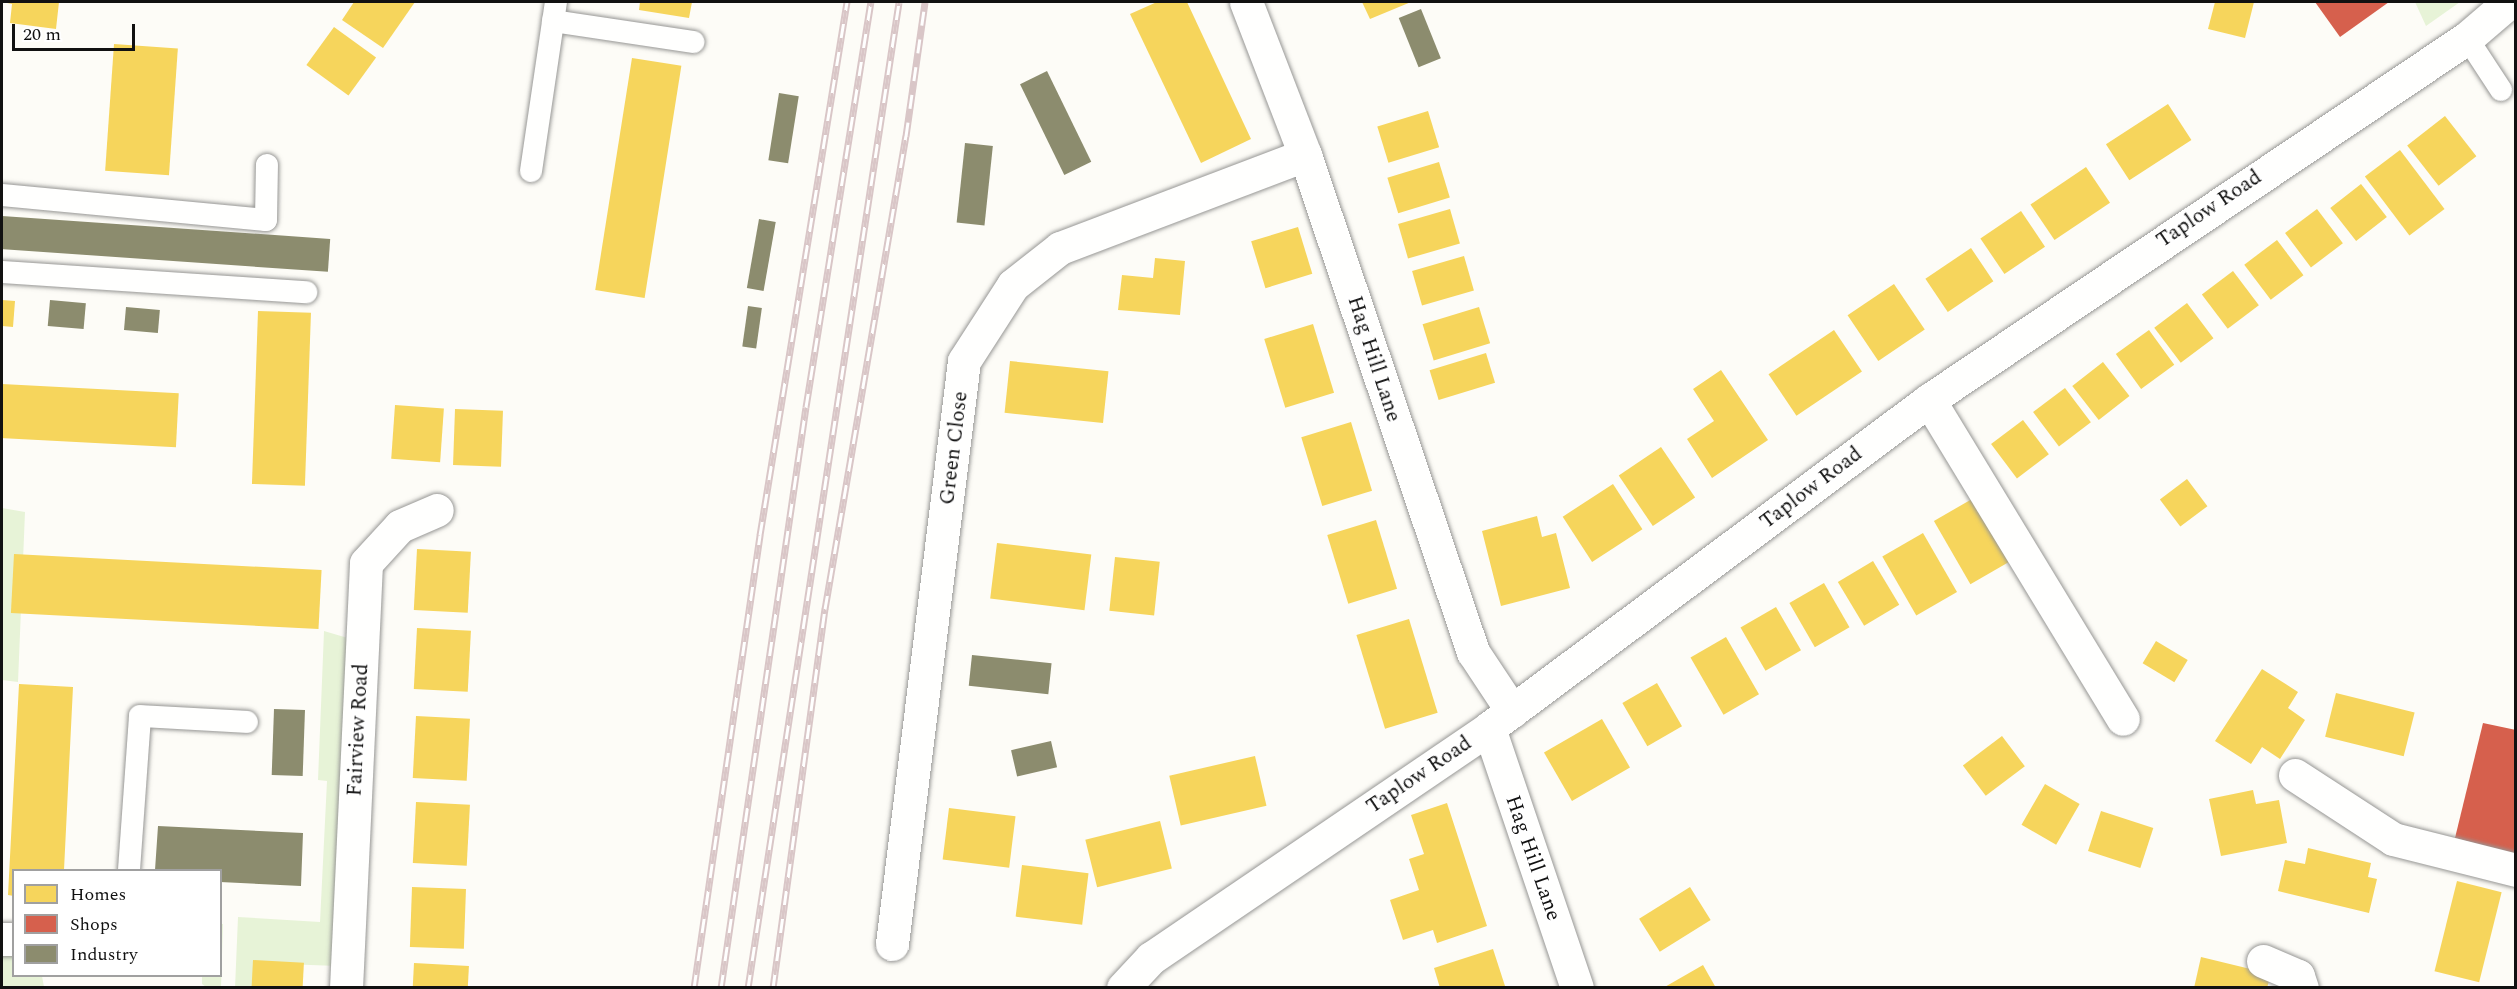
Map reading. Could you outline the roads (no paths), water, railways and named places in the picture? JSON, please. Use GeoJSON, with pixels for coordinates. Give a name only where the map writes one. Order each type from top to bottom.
{"type":"FeatureCollection","features":[{"type":"Feature","properties":{"kind":"street","name":"Hag Hill Lane"},"geometry":{"type":"LineString","coordinates":[[1246,2],[1305,155],[1469,643],[1484,672],[1501,719],[1577,987]]}},
{"type":"Feature","properties":{"kind":"street","name":"Taplow Road"},"geometry":{"type":"LineString","coordinates":[[1123,987],[1151,958],[1501,719],[1929,400],[2467,38],[2509,2]]}},
{"type":"Feature","properties":{"kind":"street","name":"Green Close"},"geometry":{"type":"LineString","coordinates":[[892,944],[964,361],[1013,285],[1060,249],[1305,155]]}},
{"type":"Feature","properties":{"kind":"street"},"geometry":{"type":"LineString","coordinates":[[1929,400],[2123,718]]}},
{"type":"Feature","properties":{"kind":"street","name":"Fairview Road"},"geometry":{"type":"LineString","coordinates":[[346,987],[366,563],[400,526],[437,510]]}},
{"type":"Feature","properties":{"kind":"street"},"geometry":{"type":"LineString","coordinates":[[2295,775],[2393,839],[2516,870]]}},
{"type":"Feature","properties":{"kind":"street"},"geometry":{"type":"LineString","coordinates":[[2263,961],[2298,976],[2302,987]]}},
{"type":"Feature","properties":{"kind":"lane"},"geometry":{"type":"LineString","coordinates":[[531,171],[555,11],[693,42]]}},
{"type":"Feature","properties":{"kind":"lane"},"geometry":{"type":"LineString","coordinates":[[2467,38],[2501,90]]}},
{"type":"Feature","properties":{"kind":"lane"},"geometry":{"type":"LineString","coordinates":[[2,195],[266,219],[267,165]]}},
{"type":"Feature","properties":{"kind":"lane"},"geometry":{"type":"LineString","coordinates":[[2,272],[306,292]]}},
{"type":"Feature","properties":{"kind":"lane"},"geometry":{"type":"LineString","coordinates":[[129,869],[140,716],[247,722]]}},
{"type":"Feature","properties":{"kind":"railway"},"geometry":{"type":"LineString","coordinates":[[694,988],[760,535],[847,2]]}},
{"type":"Feature","properties":{"kind":"railway"},"geometry":{"type":"LineString","coordinates":[[721,988],[806,407],[871,2]]}},
{"type":"Feature","properties":{"kind":"railway"},"geometry":{"type":"LineString","coordinates":[[748,988],[899,2]]}},
{"type":"Feature","properties":{"kind":"railway"},"geometry":{"type":"LineString","coordinates":[[773,988],[825,609],[906,136],[925,2]]}}]}
